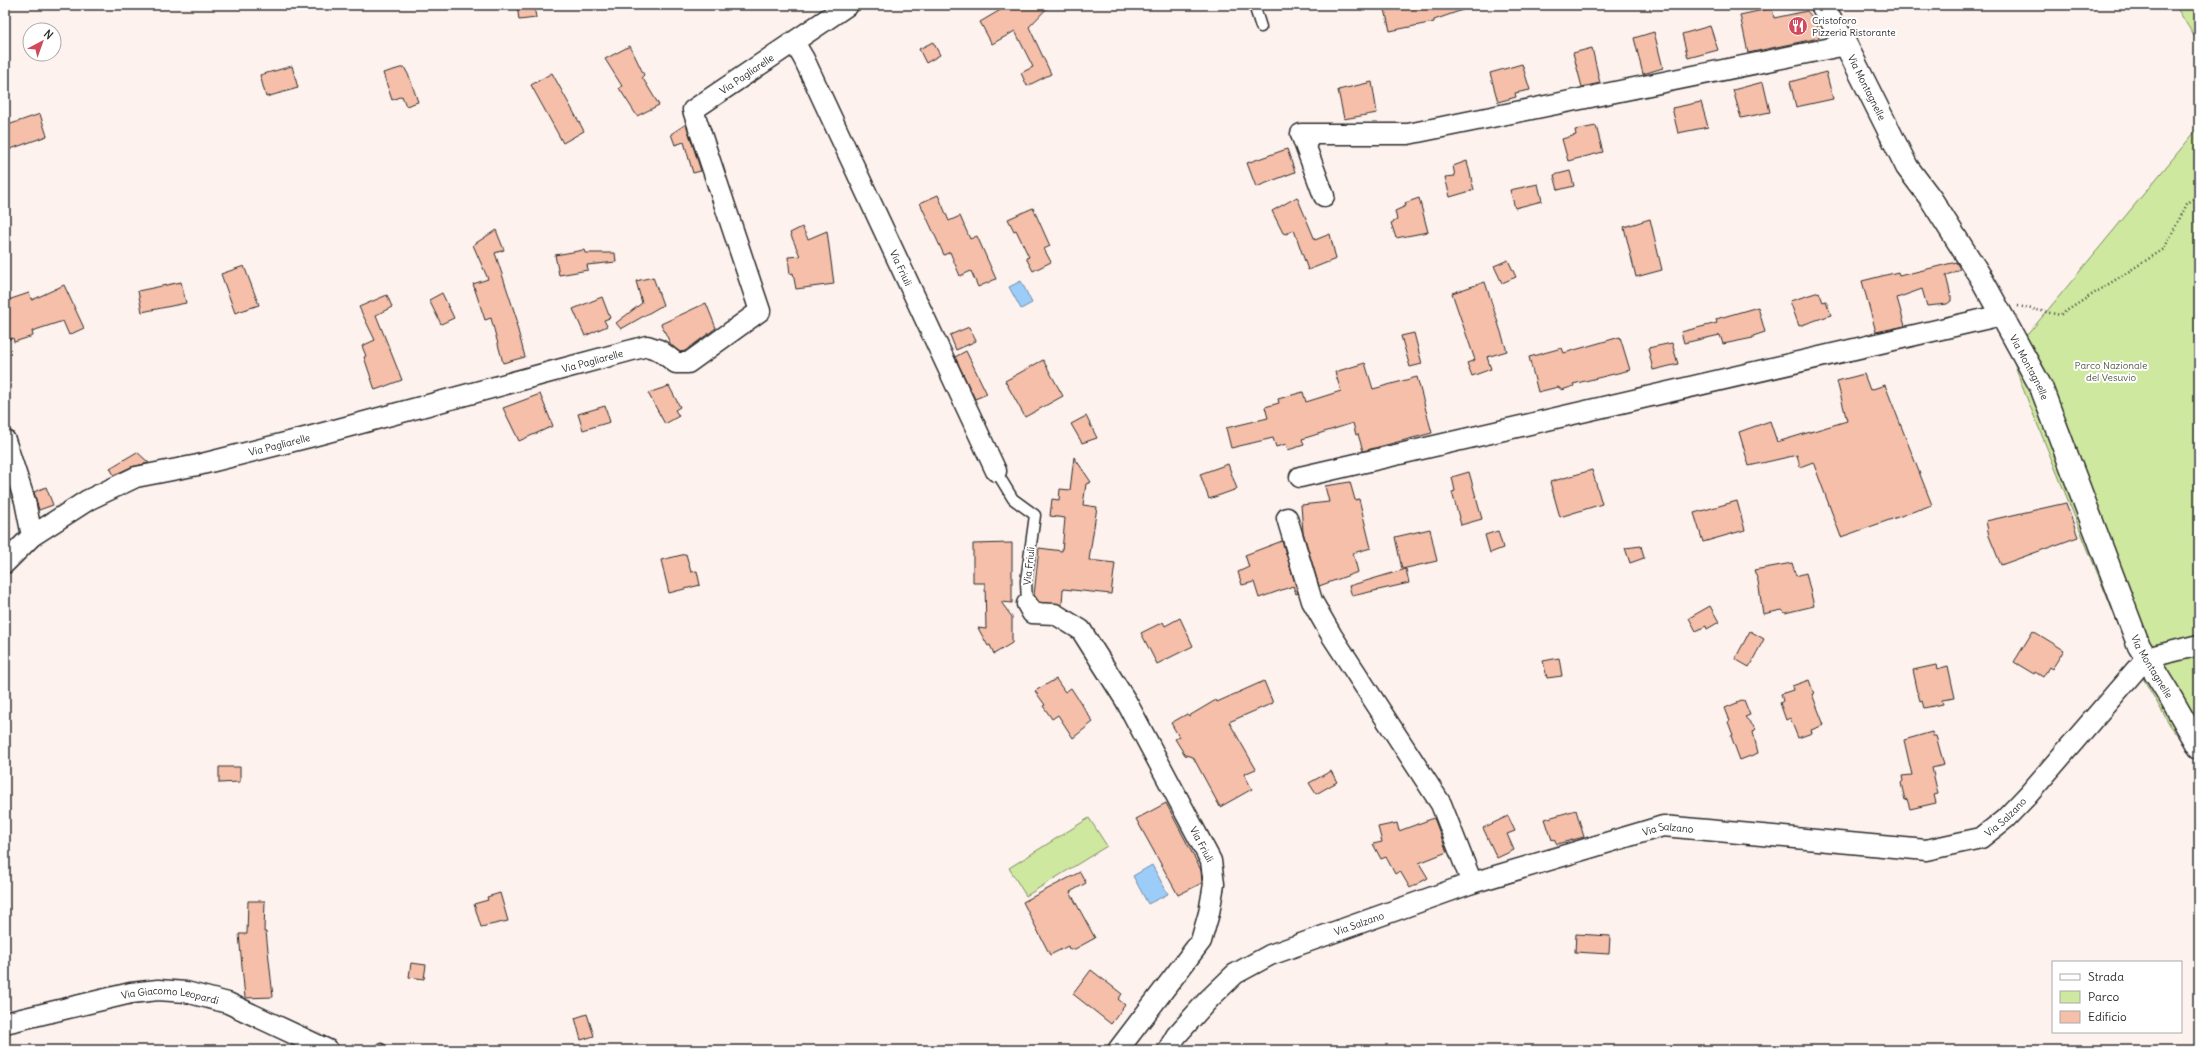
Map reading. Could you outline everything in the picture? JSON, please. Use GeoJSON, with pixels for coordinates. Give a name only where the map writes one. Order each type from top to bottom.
{"type":"FeatureCollection","features":[{"type":"Feature","properties":{"kind":"street","name":"Via Pagliarelle"},"geometry":{"type":"LineString","coordinates":[[32,536],[88,500],[136,477],[198,465],[309,437],[646,346],[659,350],[676,363],[688,363],[760,311],[693,110],[848,5]]}},
{"type":"Feature","properties":{"kind":"street","name":"Via Montagnelle"},"geometry":{"type":"LineString","coordinates":[[1822,5],[1846,45],[1907,167],[1931,199],[2001,312],[2041,387],[2138,646],[2199,747]]}},
{"type":"Feature","properties":{"kind":"street","name":"Via Friuli"},"geometry":{"type":"LineString","coordinates":[[794,42],[804,59],[996,471]]}},
{"type":"Feature","properties":{"kind":"street"},"geometry":{"type":"LineString","coordinates":[[1324,196],[1301,134],[1408,134],[1846,45]]}},
{"type":"Feature","properties":{"kind":"street"},"geometry":{"type":"LineString","coordinates":[[1300,477],[2001,312]]}},
{"type":"Feature","properties":{"kind":"street"},"geometry":{"type":"LineString","coordinates":[[5,440],[25,501],[32,536],[5,563]]}},
{"type":"Feature","properties":{"kind":"street"},"geometry":{"type":"LineString","coordinates":[[1287,518],[1312,601],[1332,636],[1441,804],[1472,883]]}},
{"type":"Feature","properties":{"kind":"street","name":"Via Friuli"},"geometry":{"type":"LineString","coordinates":[[1027,604],[1032,613],[1055,614],[1081,630],[1126,701],[1211,861],[1214,884],[1210,913],[1201,941],[1118,1050]]}},
{"type":"Feature","properties":{"kind":"street"},"geometry":{"type":"LineString","coordinates":[[2146,658],[2199,645]]}},
{"type":"Feature","properties":{"kind":"street","name":"Via Salzano"},"geometry":{"type":"LineString","coordinates":[[1168,1050],[1176,1036],[1209,999],[1235,974],[1270,955],[1472,883],[1663,826],[1926,850],[1981,838],[2005,819],[2027,796],[2146,658]]}},
{"type":"Feature","properties":{"kind":"street","name":"Via Giacomo Leopardi"},"geometry":{"type":"LineString","coordinates":[[5,1023],[130,993],[158,990],[186,992],[228,1003],[328,1050]]}},
{"type":"Feature","properties":{"kind":"lane"},"geometry":{"type":"LineString","coordinates":[[1254,5],[1261,27]]}},
{"type":"Feature","properties":{"kind":"lane","name":"Via Friuli"},"geometry":{"type":"LineString","coordinates":[[996,471],[1013,499],[1035,516],[1026,581],[1027,604]]}},
{"type":"Feature","properties":{"kind":"path"},"geometry":{"type":"LineString","coordinates":[[2001,312],[2011,305],[2060,315],[2164,249],[2187,204],[2199,193]]}},
{"type":"Feature","properties":{"kind":"green space"},"geometry":{"type":"Polygon","coordinates":[[[2175,5],[2199,5],[2199,44],[2175,5]]]}},
{"type":"Feature","properties":{"kind":"green space","name":"Parco Nazionale del Vesuvio"},"geometry":{"type":"Polygon","coordinates":[[[2199,127],[2199,763],[2170,725],[2132,659],[2022,386],[2007,340],[2028,334],[2199,127]]]}},
{"type":"Feature","properties":{"kind":"green space"},"geometry":{"type":"Polygon","coordinates":[[[1089,818],[1107,846],[1026,896],[1009,868],[1089,818]]]}},
{"type":"Feature","properties":{"kind":"water"},"geometry":{"type":"Polygon","coordinates":[[[1021,281],[1032,303],[1021,309],[1009,287],[1021,281]]]}},
{"type":"Feature","properties":{"kind":"water"},"geometry":{"type":"Polygon","coordinates":[[[1152,865],[1168,894],[1148,904],[1133,876],[1152,865]]]}},
{"type":"Feature","properties":{"kind":"building"},"geometry":{"type":"Polygon","coordinates":[[[517,5],[534,5],[536,18],[519,20],[517,5]]]}},
{"type":"Feature","properties":{"kind":"building"},"geometry":{"type":"Polygon","coordinates":[[[1009,5],[1050,5],[1029,27],[1051,74],[1027,86],[1021,73],[1033,67],[1015,31],[992,44],[980,22],[1009,5]]]}},
{"type":"Feature","properties":{"kind":"building"},"geometry":{"type":"Polygon","coordinates":[[[1384,5],[1470,5],[1471,7],[1434,20],[1434,22],[1390,31],[1384,5]]]}},
{"type":"Feature","properties":{"kind":"building"},"geometry":{"type":"Polygon","coordinates":[[[1772,8],[1774,18],[1807,11],[1817,23],[1819,38],[1748,53],[1740,15],[1772,8]]]}},
{"type":"Feature","properties":{"kind":"building"},"geometry":{"type":"Polygon","coordinates":[[[1710,26],[1718,50],[1688,58],[1682,34],[1710,26]]]}},
{"type":"Feature","properties":{"kind":"building"},"geometry":{"type":"Polygon","coordinates":[[[1654,32],[1663,68],[1643,74],[1634,38],[1654,32]]]}},
{"type":"Feature","properties":{"kind":"building"},"geometry":{"type":"Polygon","coordinates":[[[933,42],[940,55],[926,63],[919,49],[933,42]]]}},
{"type":"Feature","properties":{"kind":"building"},"geometry":{"type":"Polygon","coordinates":[[[630,46],[644,75],[642,77],[659,105],[637,116],[619,88],[622,86],[605,59],[630,46]]]}},
{"type":"Feature","properties":{"kind":"building"},"geometry":{"type":"Polygon","coordinates":[[[1592,48],[1600,83],[1582,87],[1573,53],[1592,48]]]}},
{"type":"Feature","properties":{"kind":"building"},"geometry":{"type":"Polygon","coordinates":[[[1522,64],[1530,90],[1515,93],[1516,97],[1498,102],[1490,73],[1522,64]]]}},
{"type":"Feature","properties":{"kind":"building"},"geometry":{"type":"Polygon","coordinates":[[[292,66],[298,88],[266,97],[260,75],[292,66]]]}},
{"type":"Feature","properties":{"kind":"building"},"geometry":{"type":"Polygon","coordinates":[[[404,67],[409,76],[418,102],[406,106],[402,96],[392,100],[383,73],[404,67]]]}},
{"type":"Feature","properties":{"kind":"building"},"geometry":{"type":"Polygon","coordinates":[[[1826,72],[1833,99],[1796,107],[1790,82],[1826,72]]]}},
{"type":"Feature","properties":{"kind":"building"},"geometry":{"type":"Polygon","coordinates":[[[552,73],[584,131],[563,143],[531,85],[552,73]]]}},
{"type":"Feature","properties":{"kind":"building"},"geometry":{"type":"Polygon","coordinates":[[[1372,82],[1377,113],[1344,119],[1338,90],[1372,82]]]}},
{"type":"Feature","properties":{"kind":"building"},"geometry":{"type":"Polygon","coordinates":[[[1763,82],[1770,112],[1741,118],[1733,90],[1763,82]]]}},
{"type":"Feature","properties":{"kind":"building"},"geometry":{"type":"Polygon","coordinates":[[[1701,102],[1708,127],[1678,133],[1672,108],[1701,102]]]}},
{"type":"Feature","properties":{"kind":"building"},"geometry":{"type":"Polygon","coordinates":[[[40,114],[47,136],[5,151],[5,126],[40,114]]]}},
{"type":"Feature","properties":{"kind":"building"},"geometry":{"type":"Polygon","coordinates":[[[686,124],[701,171],[693,173],[684,142],[675,145],[671,134],[686,124]]]}},
{"type":"Feature","properties":{"kind":"building"},"geometry":{"type":"Polygon","coordinates":[[[1596,126],[1603,152],[1568,161],[1562,139],[1576,135],[1575,130],[1596,126]]]}},
{"type":"Feature","properties":{"kind":"building"},"geometry":{"type":"Polygon","coordinates":[[[1287,149],[1295,172],[1256,187],[1247,163],[1287,149]]]}},
{"type":"Feature","properties":{"kind":"building"},"geometry":{"type":"Polygon","coordinates":[[[1467,161],[1474,190],[1450,197],[1445,177],[1455,176],[1453,166],[1467,161]]]}},
{"type":"Feature","properties":{"kind":"building"},"geometry":{"type":"Polygon","coordinates":[[[1570,171],[1574,186],[1558,190],[1554,175],[1570,171]]]}},
{"type":"Feature","properties":{"kind":"building"},"geometry":{"type":"Polygon","coordinates":[[[1538,184],[1542,201],[1515,208],[1510,190],[1538,184]]]}},
{"type":"Feature","properties":{"kind":"building"},"geometry":{"type":"Polygon","coordinates":[[[938,195],[949,221],[960,216],[970,239],[977,236],[996,279],[978,287],[971,271],[960,276],[950,252],[944,255],[920,203],[938,195]]]}},
{"type":"Feature","properties":{"kind":"building"},"geometry":{"type":"Polygon","coordinates":[[[1297,197],[1315,240],[1330,234],[1336,259],[1308,270],[1294,230],[1286,234],[1283,233],[1272,211],[1297,197]]]}},
{"type":"Feature","properties":{"kind":"building"},"geometry":{"type":"Polygon","coordinates":[[[1419,198],[1428,232],[1396,238],[1391,223],[1397,220],[1395,211],[1406,206],[1405,203],[1419,198]]]}},
{"type":"Feature","properties":{"kind":"building"},"geometry":{"type":"Polygon","coordinates":[[[1033,208],[1050,246],[1044,249],[1051,262],[1033,271],[1026,258],[1029,257],[1016,230],[1014,231],[1008,219],[1033,208]]]}},
{"type":"Feature","properties":{"kind":"building"},"geometry":{"type":"Polygon","coordinates":[[[1650,219],[1662,270],[1636,277],[1624,227],[1650,219]]]}},
{"type":"Feature","properties":{"kind":"building"},"geometry":{"type":"Polygon","coordinates":[[[802,227],[808,239],[827,231],[834,284],[796,289],[793,273],[790,274],[788,257],[800,256],[790,233],[802,227]]]}},
{"type":"Feature","properties":{"kind":"building"},"geometry":{"type":"Polygon","coordinates":[[[496,230],[504,250],[495,253],[518,323],[516,323],[525,357],[503,363],[491,318],[485,320],[473,284],[488,279],[473,245],[496,230]]]}},
{"type":"Feature","properties":{"kind":"building"},"geometry":{"type":"Polygon","coordinates":[[[584,250],[585,253],[615,253],[616,262],[587,265],[588,270],[559,275],[555,255],[584,250]]]}},
{"type":"Feature","properties":{"kind":"building"},"geometry":{"type":"Polygon","coordinates":[[[1508,260],[1516,277],[1502,283],[1494,266],[1508,260]]]}},
{"type":"Feature","properties":{"kind":"building"},"geometry":{"type":"Polygon","coordinates":[[[1956,262],[1960,269],[1946,276],[1951,301],[1947,304],[1927,306],[1922,289],[1897,298],[1905,326],[1876,332],[1862,281],[1898,272],[1899,276],[1956,262]]]}},
{"type":"Feature","properties":{"kind":"building"},"geometry":{"type":"Polygon","coordinates":[[[244,266],[259,305],[235,313],[221,274],[244,266]]]}},
{"type":"Feature","properties":{"kind":"building"},"geometry":{"type":"Polygon","coordinates":[[[653,277],[663,305],[621,329],[616,323],[642,303],[636,281],[653,277]]]}},
{"type":"Feature","properties":{"kind":"building"},"geometry":{"type":"Polygon","coordinates":[[[181,282],[186,303],[142,312],[138,291],[181,282]]]}},
{"type":"Feature","properties":{"kind":"building"},"geometry":{"type":"Polygon","coordinates":[[[1485,282],[1507,351],[1487,357],[1491,369],[1472,376],[1467,363],[1475,360],[1452,293],[1485,282]]]}},
{"type":"Feature","properties":{"kind":"building"},"geometry":{"type":"Polygon","coordinates":[[[64,285],[84,328],[69,335],[63,321],[32,331],[33,336],[14,342],[13,338],[5,340],[5,301],[29,293],[32,300],[64,285]]]}},
{"type":"Feature","properties":{"kind":"building"},"geometry":{"type":"Polygon","coordinates":[[[1819,292],[1823,302],[1826,301],[1831,315],[1799,326],[1790,301],[1819,292]]]}},
{"type":"Feature","properties":{"kind":"building"},"geometry":{"type":"Polygon","coordinates":[[[442,293],[454,318],[441,324],[429,300],[442,293]]]}},
{"type":"Feature","properties":{"kind":"building"},"geometry":{"type":"Polygon","coordinates":[[[387,295],[392,307],[376,315],[402,380],[375,390],[362,346],[375,340],[359,307],[387,295]]]}},
{"type":"Feature","properties":{"kind":"building"},"geometry":{"type":"Polygon","coordinates":[[[602,297],[610,318],[604,320],[607,326],[585,336],[573,309],[602,297]]]}},
{"type":"Feature","properties":{"kind":"building"},"geometry":{"type":"Polygon","coordinates":[[[706,303],[716,328],[685,351],[680,352],[671,345],[661,324],[706,303]]]}},
{"type":"Feature","properties":{"kind":"building"},"geometry":{"type":"Polygon","coordinates":[[[1758,307],[1765,332],[1753,336],[1753,338],[1723,344],[1720,335],[1684,343],[1681,332],[1717,323],[1716,319],[1758,307]]]}},
{"type":"Feature","properties":{"kind":"building"},"geometry":{"type":"Polygon","coordinates":[[[969,327],[976,341],[956,350],[950,335],[969,327]]]}},
{"type":"Feature","properties":{"kind":"building"},"geometry":{"type":"Polygon","coordinates":[[[1414,333],[1422,364],[1410,367],[1401,336],[1414,333]]]}},
{"type":"Feature","properties":{"kind":"building"},"geometry":{"type":"Polygon","coordinates":[[[1620,337],[1630,370],[1573,384],[1574,386],[1562,390],[1558,387],[1538,392],[1529,357],[1562,348],[1564,353],[1620,337]]]}},
{"type":"Feature","properties":{"kind":"building"},"geometry":{"type":"Polygon","coordinates":[[[1672,343],[1678,364],[1653,370],[1648,348],[1672,343]]]}},
{"type":"Feature","properties":{"kind":"building"},"geometry":{"type":"Polygon","coordinates":[[[966,351],[987,394],[975,399],[955,357],[966,351]]]}},
{"type":"Feature","properties":{"kind":"building"},"geometry":{"type":"Polygon","coordinates":[[[1043,360],[1063,396],[1025,417],[1005,381],[1043,360]]]}},
{"type":"Feature","properties":{"kind":"building"},"geometry":{"type":"Polygon","coordinates":[[[1365,363],[1373,389],[1417,377],[1432,433],[1363,451],[1358,434],[1356,435],[1353,423],[1302,439],[1304,445],[1288,450],[1286,444],[1276,447],[1273,438],[1231,448],[1226,428],[1268,418],[1265,407],[1279,403],[1278,399],[1303,392],[1306,402],[1341,391],[1335,372],[1365,363]]]}},
{"type":"Feature","properties":{"kind":"building"},"geometry":{"type":"Polygon","coordinates":[[[1864,374],[1870,390],[1885,385],[1932,505],[1841,537],[1813,462],[1800,467],[1797,455],[1749,466],[1739,432],[1770,421],[1777,442],[1847,421],[1837,381],[1864,374]]]}},
{"type":"Feature","properties":{"kind":"building"},"geometry":{"type":"Polygon","coordinates":[[[669,386],[680,407],[675,410],[679,416],[665,424],[648,393],[669,386]]]}},
{"type":"Feature","properties":{"kind":"building"},"geometry":{"type":"Polygon","coordinates":[[[540,394],[553,426],[519,441],[503,408],[540,394]]]}},
{"type":"Feature","properties":{"kind":"building"},"geometry":{"type":"Polygon","coordinates":[[[605,406],[610,422],[583,430],[578,414],[605,406]]]}},
{"type":"Feature","properties":{"kind":"building"},"geometry":{"type":"Polygon","coordinates":[[[1086,416],[1097,438],[1082,443],[1071,424],[1086,416]]]}},
{"type":"Feature","properties":{"kind":"building"},"geometry":{"type":"Polygon","coordinates":[[[137,452],[149,463],[131,467],[114,475],[110,468],[137,452]]]}},
{"type":"Feature","properties":{"kind":"building"},"geometry":{"type":"Polygon","coordinates":[[[1074,457],[1091,482],[1086,484],[1083,505],[1097,507],[1089,560],[1115,563],[1111,594],[1063,589],[1062,605],[1039,602],[1034,595],[1039,548],[1062,551],[1065,518],[1050,516],[1052,499],[1059,500],[1060,489],[1070,490],[1074,457]]]}},
{"type":"Feature","properties":{"kind":"building"},"geometry":{"type":"Polygon","coordinates":[[[1228,464],[1237,489],[1209,499],[1200,474],[1228,464]]]}},
{"type":"Feature","properties":{"kind":"building"},"geometry":{"type":"Polygon","coordinates":[[[1592,470],[1602,504],[1560,517],[1550,482],[1592,470]]]}},
{"type":"Feature","properties":{"kind":"building"},"geometry":{"type":"Polygon","coordinates":[[[1469,472],[1482,519],[1461,525],[1452,492],[1455,491],[1452,477],[1469,472]]]}},
{"type":"Feature","properties":{"kind":"building"},"geometry":{"type":"Polygon","coordinates":[[[1350,482],[1355,500],[1359,499],[1371,548],[1353,553],[1358,572],[1319,586],[1303,532],[1301,505],[1329,502],[1325,486],[1350,482]]]}},
{"type":"Feature","properties":{"kind":"building"},"geometry":{"type":"Polygon","coordinates":[[[46,487],[53,505],[39,510],[34,492],[46,487]]]}},
{"type":"Feature","properties":{"kind":"building"},"geometry":{"type":"Polygon","coordinates":[[[1737,501],[1745,530],[1703,542],[1694,513],[1737,501]]]}},
{"type":"Feature","properties":{"kind":"building"},"geometry":{"type":"Polygon","coordinates":[[[2066,503],[2078,537],[2001,565],[1989,536],[1986,521],[2066,503]]]}},
{"type":"Feature","properties":{"kind":"building"},"geometry":{"type":"Polygon","coordinates":[[[1430,529],[1437,561],[1402,569],[1395,537],[1430,529]]]}},
{"type":"Feature","properties":{"kind":"building"},"geometry":{"type":"Polygon","coordinates":[[[1498,531],[1503,548],[1490,553],[1485,535],[1498,531]]]}},
{"type":"Feature","properties":{"kind":"building"},"geometry":{"type":"Polygon","coordinates":[[[1282,541],[1298,593],[1296,594],[1293,586],[1259,598],[1254,582],[1242,585],[1238,572],[1249,567],[1245,555],[1282,541]]]}},
{"type":"Feature","properties":{"kind":"building"},"geometry":{"type":"Polygon","coordinates":[[[1012,543],[1012,603],[1001,602],[1012,617],[1012,643],[994,654],[990,645],[988,646],[978,628],[986,629],[985,583],[973,583],[973,544],[1012,543]]]}},
{"type":"Feature","properties":{"kind":"building"},"geometry":{"type":"Polygon","coordinates":[[[1641,546],[1644,558],[1630,563],[1625,548],[1641,546]]]}},
{"type":"Feature","properties":{"kind":"building"},"geometry":{"type":"Polygon","coordinates":[[[686,554],[691,572],[697,571],[700,585],[669,593],[661,560],[686,554]]]}},
{"type":"Feature","properties":{"kind":"building"},"geometry":{"type":"Polygon","coordinates":[[[1792,563],[1796,576],[1806,573],[1814,606],[1785,613],[1782,610],[1763,614],[1758,581],[1754,570],[1792,563]]]}},
{"type":"Feature","properties":{"kind":"building"},"geometry":{"type":"Polygon","coordinates":[[[1406,569],[1409,583],[1352,596],[1349,586],[1406,569]]]}},
{"type":"Feature","properties":{"kind":"building"},"geometry":{"type":"Polygon","coordinates":[[[1710,606],[1719,622],[1707,629],[1706,626],[1696,631],[1689,618],[1710,606]]]}},
{"type":"Feature","properties":{"kind":"building"},"geometry":{"type":"Polygon","coordinates":[[[1180,618],[1193,646],[1157,664],[1141,633],[1163,622],[1165,626],[1180,618]]]}},
{"type":"Feature","properties":{"kind":"building"},"geometry":{"type":"Polygon","coordinates":[[[1750,631],[1764,639],[1749,667],[1735,659],[1750,631]]]}},
{"type":"Feature","properties":{"kind":"building"},"geometry":{"type":"Polygon","coordinates":[[[2033,631],[2064,650],[2052,669],[2049,667],[2043,677],[2035,672],[2034,674],[2014,662],[2033,631]]]}},
{"type":"Feature","properties":{"kind":"building"},"geometry":{"type":"Polygon","coordinates":[[[1559,658],[1562,676],[1547,678],[1543,661],[1559,658]]]}},
{"type":"Feature","properties":{"kind":"building"},"geometry":{"type":"Polygon","coordinates":[[[1936,665],[1937,669],[1948,666],[1955,698],[1942,700],[1943,704],[1924,708],[1922,701],[1920,702],[1913,670],[1936,665]]]}},
{"type":"Feature","properties":{"kind":"building"},"geometry":{"type":"Polygon","coordinates":[[[1056,679],[1065,692],[1071,688],[1093,722],[1073,738],[1058,715],[1052,719],[1043,706],[1045,705],[1035,691],[1056,679]]]}},
{"type":"Feature","properties":{"kind":"building"},"geometry":{"type":"Polygon","coordinates":[[[1809,680],[1814,694],[1812,694],[1824,725],[1811,730],[1812,733],[1798,738],[1790,718],[1786,720],[1780,703],[1783,701],[1781,694],[1793,690],[1792,686],[1809,680]]]}},
{"type":"Feature","properties":{"kind":"building"},"geometry":{"type":"Polygon","coordinates":[[[1264,681],[1273,703],[1229,722],[1256,769],[1244,774],[1252,789],[1220,807],[1193,757],[1185,755],[1175,739],[1179,737],[1171,723],[1187,714],[1189,716],[1216,700],[1217,702],[1264,681]]]}},
{"type":"Feature","properties":{"kind":"building"},"geometry":{"type":"Polygon","coordinates":[[[1744,700],[1750,715],[1745,717],[1756,729],[1753,732],[1758,753],[1740,760],[1731,736],[1733,735],[1728,722],[1730,721],[1725,708],[1744,700]]]}},
{"type":"Feature","properties":{"kind":"building"},"geometry":{"type":"Polygon","coordinates":[[[1932,732],[1933,736],[1936,736],[1944,765],[1932,768],[1938,794],[1934,795],[1936,803],[1910,809],[1907,799],[1905,800],[1901,783],[1903,781],[1902,776],[1912,775],[1904,740],[1932,732]]]}},
{"type":"Feature","properties":{"kind":"building"},"geometry":{"type":"Polygon","coordinates":[[[219,767],[240,767],[240,782],[219,783],[219,767]]]}},
{"type":"Feature","properties":{"kind":"building"},"geometry":{"type":"Polygon","coordinates":[[[1331,771],[1337,782],[1316,794],[1309,783],[1331,771]]]}},
{"type":"Feature","properties":{"kind":"building"},"geometry":{"type":"Polygon","coordinates":[[[1166,803],[1201,870],[1202,883],[1178,895],[1136,819],[1166,803]]]}},
{"type":"Feature","properties":{"kind":"building"},"geometry":{"type":"Polygon","coordinates":[[[1576,810],[1584,837],[1557,844],[1554,839],[1552,840],[1545,819],[1576,810]]]}},
{"type":"Feature","properties":{"kind":"building"},"geometry":{"type":"Polygon","coordinates":[[[1508,816],[1515,831],[1507,834],[1514,850],[1497,858],[1483,828],[1508,816]]]}},
{"type":"Feature","properties":{"kind":"building"},"geometry":{"type":"Polygon","coordinates":[[[1434,818],[1447,852],[1419,863],[1428,878],[1410,888],[1400,871],[1395,874],[1386,857],[1381,859],[1373,844],[1382,842],[1378,827],[1397,823],[1399,831],[1434,818]]]}},
{"type":"Feature","properties":{"kind":"building"},"geometry":{"type":"Polygon","coordinates":[[[1080,872],[1086,883],[1070,892],[1095,938],[1075,949],[1069,949],[1068,946],[1050,955],[1023,902],[1080,872]]]}},
{"type":"Feature","properties":{"kind":"building"},"geometry":{"type":"Polygon","coordinates":[[[500,893],[508,921],[481,927],[474,904],[488,900],[487,897],[500,893]]]}},
{"type":"Feature","properties":{"kind":"building"},"geometry":{"type":"Polygon","coordinates":[[[248,901],[265,901],[264,932],[266,932],[273,997],[245,998],[239,934],[247,934],[248,901]]]}},
{"type":"Feature","properties":{"kind":"building"},"geometry":{"type":"Polygon","coordinates":[[[1576,934],[1610,936],[1609,954],[1575,952],[1576,934]]]}},
{"type":"Feature","properties":{"kind":"building"},"geometry":{"type":"Polygon","coordinates":[[[411,963],[426,965],[424,979],[409,977],[411,963]]]}},
{"type":"Feature","properties":{"kind":"building"},"geometry":{"type":"Polygon","coordinates":[[[1091,970],[1122,994],[1118,999],[1125,1005],[1111,1024],[1073,994],[1091,970]]]}},
{"type":"Feature","properties":{"kind":"building"},"geometry":{"type":"Polygon","coordinates":[[[587,1014],[594,1036],[581,1040],[575,1018],[587,1014]]]}},
{"type":"Feature","properties":{"kind":"place","name":"Cristoforo Pizzeria Ristorante"},"geometry":{"type":"Point","coordinates":[1798,26]}}]}
